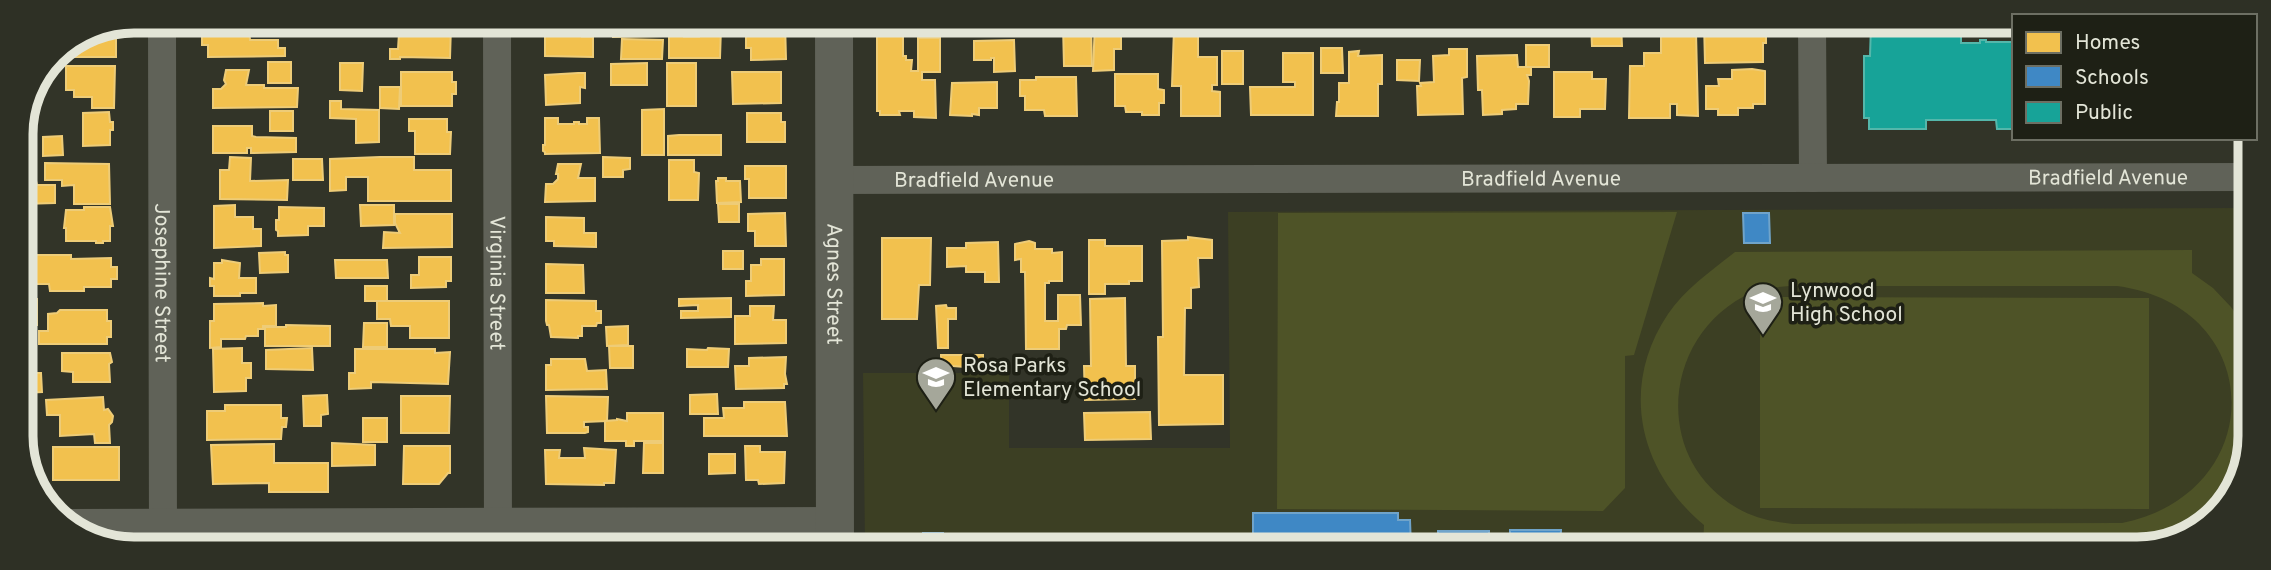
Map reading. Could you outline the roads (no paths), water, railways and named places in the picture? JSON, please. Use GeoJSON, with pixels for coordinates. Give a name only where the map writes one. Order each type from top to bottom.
{"type":"FeatureCollection","features":[{"type":"Feature","properties":{"kind":"street","name":"Josephine Street"},"geometry":{"type":"LineString","coordinates":[[162,33],[163,535]]}},
{"type":"Feature","properties":{"kind":"street","name":"Virginia Street"},"geometry":{"type":"LineString","coordinates":[[496,33],[498,535]]}},
{"type":"Feature","properties":{"kind":"street","name":"Agnes Street"},"geometry":{"type":"LineString","coordinates":[[834,33],[835,534]]}},
{"type":"Feature","properties":{"kind":"street"},"geometry":{"type":"LineString","coordinates":[[1812,33],[1813,178]]}},
{"type":"Feature","properties":{"kind":"street","name":"Bradfield Avenue"},"geometry":{"type":"LineString","coordinates":[[834,180],[2238,177]]}},
{"type":"Feature","properties":{"kind":"street"},"geometry":{"type":"LineString","coordinates":[[91,526],[163,535],[835,534]]}},
{"type":"Feature","properties":{"kind":"place","name":"Lynwood High School"},"geometry":{"type":"Point","coordinates":[1763,336]}},
{"type":"Feature","properties":{"kind":"place","name":"Rosa Parks Elementary School"},"geometry":{"type":"Point","coordinates":[936,411]}}]}
